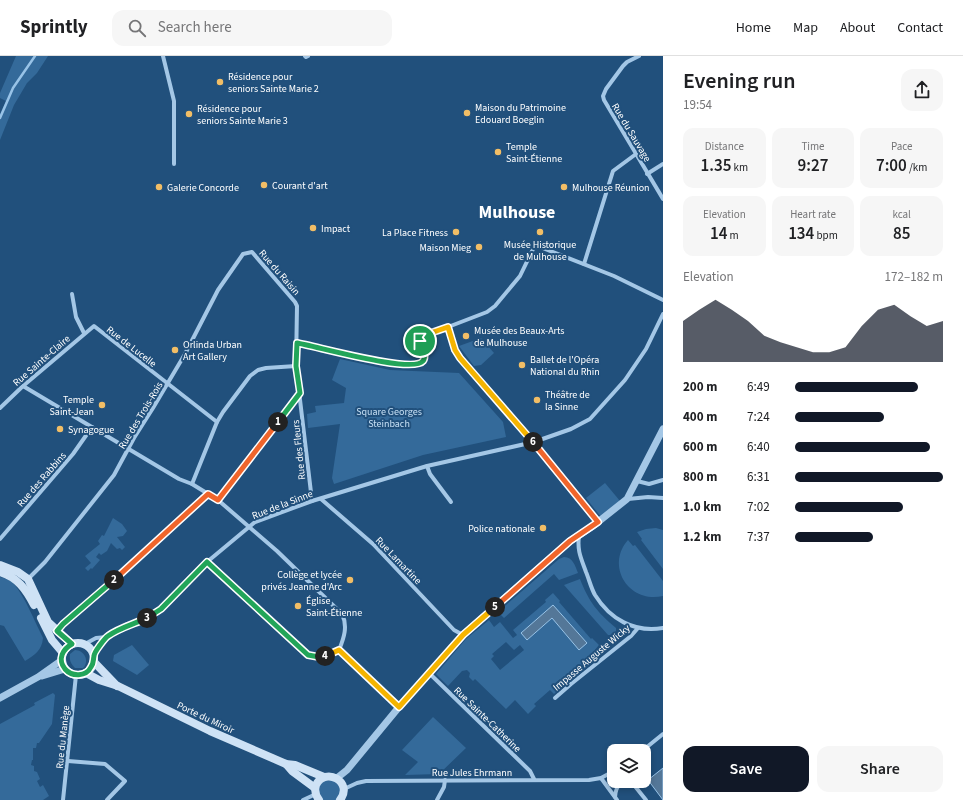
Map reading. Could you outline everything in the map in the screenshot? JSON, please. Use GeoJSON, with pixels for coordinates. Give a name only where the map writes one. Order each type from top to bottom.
{"type":"FeatureCollection","features":[{"type":"Feature","properties":{"kind":"main road"},"geometry":{"type":"LineString","coordinates":[[0,564],[13,569],[28,579],[48,622],[72,644]]}},
{"type":"Feature","properties":{"kind":"main road"},"geometry":{"type":"LineString","coordinates":[[0,572],[9,574],[21,584],[31,598],[52,640],[62,656],[65,669],[76,675],[86,673],[90,670],[94,659]]}},
{"type":"Feature","properties":{"kind":"main road"},"geometry":{"type":"LineString","coordinates":[[62,656],[66,647],[78,643],[85,644]]}},
{"type":"Feature","properties":{"kind":"main road","name":"Porte du Miroir"},"geometry":{"type":"LineString","coordinates":[[85,644],[92,651],[94,659],[118,686]]}},
{"type":"Feature","properties":{"kind":"main road","name":"Porte du Miroir"},"geometry":{"type":"LineString","coordinates":[[86,673],[98,680],[118,686],[210,731],[286,764],[296,765],[324,777],[328,776],[337,778]]}},
{"type":"Feature","properties":{"kind":"main road","name":"Porte du Miroir"},"geometry":{"type":"LineString","coordinates":[[286,764],[317,794]]}},
{"type":"Feature","properties":{"kind":"main road"},"geometry":{"type":"LineString","coordinates":[[317,794],[320,780],[324,777]]}},
{"type":"Feature","properties":{"kind":"main road"},"geometry":{"type":"LineString","coordinates":[[337,778],[343,785],[344,789],[341,799]]}},
{"type":"Feature","properties":{"kind":"street"},"geometry":{"type":"LineString","coordinates":[[163,56],[174,101],[174,164]]}},
{"type":"Feature","properties":{"kind":"street","name":"Rue du Sauvage"},"geometry":{"type":"LineString","coordinates":[[639,56],[627,62],[604,92],[604,100],[663,199]]}},
{"type":"Feature","properties":{"kind":"street"},"geometry":{"type":"LineString","coordinates":[[584,264],[613,171],[636,154]]}},
{"type":"Feature","properties":{"kind":"street"},"geometry":{"type":"LineString","coordinates":[[647,174],[663,164]]}},
{"type":"Feature","properties":{"kind":"street"},"geometry":{"type":"LineString","coordinates":[[297,343],[383,362],[402,365],[417,365],[423,361],[424,355],[420,338],[487,312],[495,306],[520,276],[535,245],[614,276],[663,300]]}},
{"type":"Feature","properties":{"kind":"street","name":"Rue du Raisin"},"geometry":{"type":"LineString","coordinates":[[252,252],[295,302]]}},
{"type":"Feature","properties":{"kind":"street","name":"Rue des Trois-Rois"},"geometry":{"type":"LineString","coordinates":[[28,579],[45,562],[114,475],[167,384],[218,290],[243,254],[252,252]]}},
{"type":"Feature","properties":{"kind":"street"},"geometry":{"type":"LineString","coordinates":[[72,294],[76,317],[84,333]]}},
{"type":"Feature","properties":{"kind":"street","name":"Rue des Fleurs"},"geometry":{"type":"LineString","coordinates":[[295,302],[297,308],[296,366],[312,501]]}},
{"type":"Feature","properties":{"kind":"street","name":"Rue de la Sinne"},"geometry":{"type":"LineString","coordinates":[[85,644],[96,638],[107,636],[147,618],[161,609],[207,562],[249,526],[262,519],[321,498],[427,466],[464,456],[534,442],[572,429],[590,419],[625,380],[646,349],[663,314]]}},
{"type":"Feature","properties":{"kind":"street","name":"Rue de Lucelle"},"geometry":{"type":"LineString","coordinates":[[94,326],[217,422]]}},
{"type":"Feature","properties":{"kind":"street","name":"Rue Sainte-Claire"},"geometry":{"type":"LineString","coordinates":[[0,408],[23,386],[94,326]]}},
{"type":"Feature","properties":{"kind":"street"},"geometry":{"type":"LineString","coordinates":[[448,327],[455,350],[460,358],[534,442],[598,522]]}},
{"type":"Feature","properties":{"kind":"street"},"geometry":{"type":"LineString","coordinates":[[192,484],[217,422],[250,376],[258,370],[266,368],[296,366]]}},
{"type":"Feature","properties":{"kind":"street"},"geometry":{"type":"LineString","coordinates":[[23,386],[179,479],[192,484],[218,500],[249,526],[342,614],[345,620],[345,627],[343,641],[339,650],[319,657],[308,655],[207,562]]}},
{"type":"Feature","properties":{"kind":"street"},"geometry":{"type":"LineString","coordinates":[[218,500],[300,393]]}},
{"type":"Feature","properties":{"kind":"street"},"geometry":{"type":"LineString","coordinates":[[291,405],[297,404],[302,408]]}},
{"type":"Feature","properties":{"kind":"street","name":"Rue des Rabbins"},"geometry":{"type":"LineString","coordinates":[[0,539],[73,454],[92,427]]}},
{"type":"Feature","properties":{"kind":"street"},"geometry":{"type":"LineString","coordinates":[[337,778],[347,770],[399,707],[463,635],[570,541],[598,522],[627,499],[663,429]]}},
{"type":"Feature","properties":{"kind":"street"},"geometry":{"type":"LineString","coordinates":[[427,466],[430,474],[451,502]]}},
{"type":"Feature","properties":{"kind":"street"},"geometry":{"type":"LineString","coordinates":[[637,481],[649,484],[663,480]]}},
{"type":"Feature","properties":{"kind":"street"},"geometry":{"type":"LineString","coordinates":[[57,631],[208,494]]}},
{"type":"Feature","properties":{"kind":"street"},"geometry":{"type":"LineString","coordinates":[[627,499],[648,497],[663,498]]}},
{"type":"Feature","properties":{"kind":"street","name":"Rue Lamartine"},"geometry":{"type":"LineString","coordinates":[[321,498],[373,544],[454,630],[463,635]]}},
{"type":"Feature","properties":{"kind":"street"},"geometry":{"type":"LineString","coordinates":[[579,535],[578,552],[595,595],[611,615],[621,622],[638,628],[648,630],[663,628]]}},
{"type":"Feature","properties":{"kind":"street","name":"Impasse Auguste Wicky"},"geometry":{"type":"LineString","coordinates":[[555,698],[631,636],[638,628]]}},
{"type":"Feature","properties":{"kind":"street"},"geometry":{"type":"LineString","coordinates":[[94,659],[107,636]]}},
{"type":"Feature","properties":{"kind":"street"},"geometry":{"type":"LineString","coordinates":[[339,650],[399,707]]}},
{"type":"Feature","properties":{"kind":"street"},"geometry":{"type":"LineString","coordinates":[[0,698],[38,677],[62,656]]}},
{"type":"Feature","properties":{"kind":"street"},"geometry":{"type":"LineString","coordinates":[[38,677],[65,669]]}},
{"type":"Feature","properties":{"kind":"street","name":"Rue Sainte-Catherine"},"geometry":{"type":"LineString","coordinates":[[429,673],[530,771],[534,779]]}},
{"type":"Feature","properties":{"kind":"street","name":"Rue du Manège"},"geometry":{"type":"LineString","coordinates":[[63,800],[76,675]]}},
{"type":"Feature","properties":{"kind":"street"},"geometry":{"type":"LineString","coordinates":[[651,744],[663,734]]}},
{"type":"Feature","properties":{"kind":"street"},"geometry":{"type":"LineString","coordinates":[[68,761],[105,764],[125,781],[107,800]]}},
{"type":"Feature","properties":{"kind":"street"},"geometry":{"type":"LineString","coordinates":[[607,775],[601,778],[616,799]]}},
{"type":"Feature","properties":{"kind":"street","name":"Rue Jules Ehrmann"},"geometry":{"type":"LineString","coordinates":[[344,789],[366,781],[534,779],[589,780],[601,778]]}},
{"type":"Feature","properties":{"kind":"street"},"geometry":{"type":"LineString","coordinates":[[437,800],[444,787],[445,780]]}},
{"type":"Feature","properties":{"kind":"street"},"geometry":{"type":"LineString","coordinates":[[616,799],[617,788]]}},
{"type":"Feature","properties":{"kind":"street"},"geometry":{"type":"LineString","coordinates":[[638,788],[646,800]]}},
{"type":"Feature","properties":{"kind":"street"},"geometry":{"type":"LineString","coordinates":[[303,800],[317,794]]}},
{"type":"Feature","properties":{"kind":"green space"},"geometry":{"type":"Polygon","coordinates":[[[16,56],[48,56],[37,73],[27,83],[14,105],[0,140],[0,114],[6,101],[0,98],[0,93],[16,56]]]}},
{"type":"Feature","properties":{"kind":"green space"},"geometry":{"type":"Polygon","coordinates":[[[481,338],[494,353],[481,365],[474,366],[459,346],[481,338]]]}},
{"type":"Feature","properties":{"kind":"green space","name":"Square Georges Steinbach"},"geometry":{"type":"Polygon","coordinates":[[[340,359],[390,370],[459,373],[503,422],[506,437],[423,455],[334,484],[332,478],[340,424],[308,428],[307,414],[316,412],[315,406],[344,403],[346,388],[332,380],[340,359]]]}},
{"type":"Feature","properties":{"kind":"green space"},"geometry":{"type":"Polygon","coordinates":[[[605,483],[620,501],[601,517],[586,498],[605,483]]]}},
{"type":"Feature","properties":{"kind":"green space"},"geometry":{"type":"Polygon","coordinates":[[[113,518],[122,524],[127,531],[123,536],[117,537],[125,547],[122,550],[120,548],[117,549],[111,543],[107,551],[101,555],[99,553],[96,557],[100,560],[92,569],[91,568],[88,571],[85,568],[91,563],[85,556],[100,544],[98,541],[102,535],[104,536],[113,518]]]}},
{"type":"Feature","properties":{"kind":"green space"},"geometry":{"type":"Polygon","coordinates":[[[656,528],[663,530],[663,569],[641,540],[642,539],[637,532],[656,528]]]}},
{"type":"Feature","properties":{"kind":"green space"},"geometry":{"type":"Polygon","coordinates":[[[628,540],[633,546],[635,545],[663,581],[663,596],[651,597],[640,594],[631,589],[624,581],[620,571],[619,561],[622,550],[628,540]]]}},
{"type":"Feature","properties":{"kind":"green space"},"geometry":{"type":"Polygon","coordinates":[[[564,557],[572,560],[578,573],[559,580],[554,574],[504,618],[498,612],[559,559],[564,557]]]}},
{"type":"Feature","properties":{"kind":"green space"},"geometry":{"type":"Polygon","coordinates":[[[0,577],[11,581],[18,589],[43,638],[41,646],[37,652],[25,661],[4,626],[0,625],[0,577]]]}},
{"type":"Feature","properties":{"kind":"green space"},"geometry":{"type":"Polygon","coordinates":[[[580,579],[594,606],[616,628],[616,631],[610,635],[608,635],[564,585],[580,579]]]}},
{"type":"Feature","properties":{"kind":"green space"},"geometry":{"type":"Polygon","coordinates":[[[553,593],[591,639],[592,638],[599,645],[594,651],[597,655],[564,684],[560,679],[552,686],[557,691],[554,694],[550,690],[534,704],[536,706],[528,714],[515,700],[506,709],[475,679],[473,681],[469,677],[470,673],[467,670],[462,671],[448,686],[436,674],[466,639],[489,620],[494,627],[500,622],[513,638],[517,635],[513,630],[546,602],[545,600],[553,593]],[[506,642],[492,654],[494,656],[491,659],[500,670],[524,650],[520,645],[514,650],[506,642]]]}},
{"type":"Feature","properties":{"kind":"green space"},"geometry":{"type":"Polygon","coordinates":[[[132,645],[149,665],[137,675],[113,661],[114,655],[132,645]]]}},
{"type":"Feature","properties":{"kind":"green space"},"geometry":{"type":"Polygon","coordinates":[[[75,650],[78,650],[85,656],[86,662],[83,668],[75,668],[72,665],[70,654],[75,650]]]}},
{"type":"Feature","properties":{"kind":"green space"},"geometry":{"type":"Polygon","coordinates":[[[53,693],[55,695],[52,724],[39,743],[37,743],[36,748],[33,748],[33,760],[31,765],[34,766],[34,771],[37,772],[40,779],[37,781],[40,787],[43,785],[49,796],[43,800],[0,800],[0,724],[35,705],[34,703],[53,693]]]}},
{"type":"Feature","properties":{"kind":"green space"},"geometry":{"type":"Polygon","coordinates":[[[433,717],[466,748],[439,774],[405,775],[418,762],[402,750],[433,717]]]}},
{"type":"Feature","properties":{"kind":"green space"},"geometry":{"type":"Polygon","coordinates":[[[320,780],[341,781],[340,800],[319,800],[317,784],[320,780]]]}},
{"type":"Feature","properties":{"kind":"shaded area"},"geometry":{"type":"Polygon","coordinates":[[[553,605],[587,643],[579,650],[552,618],[527,640],[521,633],[553,605]]]}},
{"type":"Feature","properties":{"kind":"shaded area"},"geometry":{"type":"Polygon","coordinates":[[[663,768],[663,800],[651,784],[651,778],[663,768]]]}},
{"type":"Feature","properties":{"kind":"waterway"},"geometry":{"type":"LineString","coordinates":[[0,118],[13,88],[35,56]]}},
{"type":"Feature","properties":{"kind":"place","name":"Résidence pour seniors Sainte Marie 2"},"geometry":{"type":"Point","coordinates":[220,82]}},
{"type":"Feature","properties":{"kind":"place","name":"Maison du Patrimoine Edouard Boeglin"},"geometry":{"type":"Point","coordinates":[467,113]}},
{"type":"Feature","properties":{"kind":"place","name":"Résidence pour seniors Sainte Marie 3"},"geometry":{"type":"Point","coordinates":[189,114]}},
{"type":"Feature","properties":{"kind":"place","name":"Temple Saint-Étienne"},"geometry":{"type":"Point","coordinates":[498,152]}},
{"type":"Feature","properties":{"kind":"place","name":"Courant d'art"},"geometry":{"type":"Point","coordinates":[264,185]}},
{"type":"Feature","properties":{"kind":"place","name":"Galerie Concorde"},"geometry":{"type":"Point","coordinates":[159,187]}},
{"type":"Feature","properties":{"kind":"place","name":"Mulhouse Réunion"},"geometry":{"type":"Point","coordinates":[564,187]}},
{"type":"Feature","properties":{"kind":"place","name":"Impact"},"geometry":{"type":"Point","coordinates":[313,228]}},
{"type":"Feature","properties":{"kind":"place","name":"La Place Fitness"},"geometry":{"type":"Point","coordinates":[456,232]}},
{"type":"Feature","properties":{"kind":"place","name":"Musée Historique de Mulhouse"},"geometry":{"type":"Point","coordinates":[540,232]}},
{"type":"Feature","properties":{"kind":"place","name":"Maison Mieg"},"geometry":{"type":"Point","coordinates":[479,247]}},
{"type":"Feature","properties":{"kind":"place","name":"Musée des Beaux-Arts de Mulhouse"},"geometry":{"type":"Point","coordinates":[466,336]}},
{"type":"Feature","properties":{"kind":"place","name":"Orlinda Urban Art Gallery"},"geometry":{"type":"Point","coordinates":[175,350]}},
{"type":"Feature","properties":{"kind":"place","name":"Ballet de l'Opéra National du Rhin"},"geometry":{"type":"Point","coordinates":[522,365]}},
{"type":"Feature","properties":{"kind":"place","name":"Théâtre de la Sinne"},"geometry":{"type":"Point","coordinates":[537,400]}},
{"type":"Feature","properties":{"kind":"place","name":"Temple Saint-Jean"},"geometry":{"type":"Point","coordinates":[102,405]}},
{"type":"Feature","properties":{"kind":"place","name":"Synagogue"},"geometry":{"type":"Point","coordinates":[60,429]}},
{"type":"Feature","properties":{"kind":"place","name":"Police nationale"},"geometry":{"type":"Point","coordinates":[543,528]}},
{"type":"Feature","properties":{"kind":"place","name":"Collège et lycée privés Jeanne d'Arc"},"geometry":{"type":"Point","coordinates":[350,580]}},
{"type":"Feature","properties":{"kind":"place","name":"Église Saint-Étienne"},"geometry":{"type":"Point","coordinates":[298,606]}},
{"type":"Feature","properties":{"kind":"district","name":"Mulhouse"},"geometry":{"type":"Point","coordinates":[517,212]}},
{"type":"Feature","properties":{"kind":"route"},"geometry":{"type":"LineString","coordinates":[[448,327],[455,350],[460,358],[525,434],[534,442],[598,522],[570,541],[476,622],[399,707],[339,650],[319,657],[308,655],[207,562],[161,609],[147,618],[107,636],[94,655],[94,662],[90,670],[86,673],[76,675],[65,669],[62,656],[66,647],[72,644],[57,631],[208,494],[218,500],[300,393],[296,366],[297,343],[383,362],[402,365],[417,365],[423,361],[424,358],[420,341],[422,336],[448,327]]}}]}
